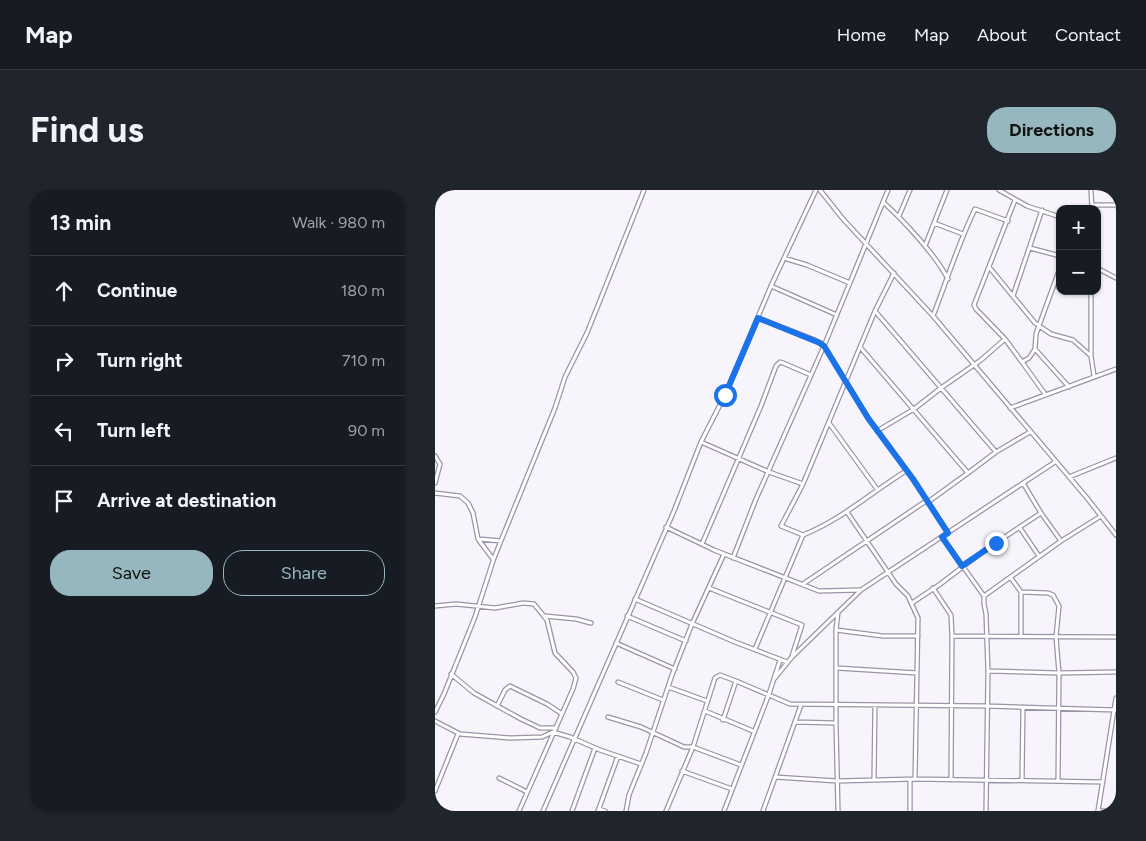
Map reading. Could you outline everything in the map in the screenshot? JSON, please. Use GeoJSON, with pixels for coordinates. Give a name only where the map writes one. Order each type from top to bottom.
{"type":"FeatureCollection","features":[{"type":"Feature","properties":{"kind":"street"},"geometry":{"type":"LineString","coordinates":[[435,712],[479,606],[493,559],[555,408],[565,377],[587,334],[643,190]]}},
{"type":"Feature","properties":{"kind":"street"},"geometry":{"type":"LineString","coordinates":[[543,811],[666,528],[701,442],[725,395],[771,286],[816,190]]}},
{"type":"Feature","properties":{"kind":"street"},"geometry":{"type":"LineString","coordinates":[[820,190],[843,219],[933,316],[1116,535]]}},
{"type":"Feature","properties":{"kind":"street"},"geometry":{"type":"LineString","coordinates":[[733,558],[756,499],[824,346],[888,190]]}},
{"type":"Feature","properties":{"kind":"street"},"geometry":{"type":"LineString","coordinates":[[899,216],[910,190]]}},
{"type":"Feature","properties":{"kind":"street"},"geometry":{"type":"LineString","coordinates":[[925,247],[947,190]]}},
{"type":"Feature","properties":{"kind":"street"},"geometry":{"type":"LineString","coordinates":[[999,190],[1027,206],[1056,215]]}},
{"type":"Feature","properties":{"kind":"street"},"geometry":{"type":"LineString","coordinates":[[1091,190],[1092,205]]}},
{"type":"Feature","properties":{"kind":"street"},"geometry":{"type":"LineString","coordinates":[[1015,200],[974,305],[1005,339],[1045,394]]}},
{"type":"Feature","properties":{"kind":"street"},"geometry":{"type":"LineString","coordinates":[[883,202],[899,216],[943,270],[948,279]]}},
{"type":"Feature","properties":{"kind":"street"},"geometry":{"type":"LineString","coordinates":[[1101,207],[1116,206]]}},
{"type":"Feature","properties":{"kind":"street"},"geometry":{"type":"LineString","coordinates":[[933,316],[963,234],[975,209],[1008,221]]}},
{"type":"Feature","properties":{"kind":"street"},"geometry":{"type":"LineString","coordinates":[[1013,296],[1042,210]]}},
{"type":"Feature","properties":{"kind":"street"},"geometry":{"type":"LineString","coordinates":[[933,223],[963,234]]}},
{"type":"Feature","properties":{"kind":"street"},"geometry":{"type":"LineString","coordinates":[[1030,248],[1056,255]]}},
{"type":"Feature","properties":{"kind":"street"},"geometry":{"type":"LineString","coordinates":[[784,258],[807,265],[850,283]]}},
{"type":"Feature","properties":{"kind":"street"},"geometry":{"type":"LineString","coordinates":[[989,267],[1039,326],[1051,334],[1073,340],[1091,356]]}},
{"type":"Feature","properties":{"kind":"street"},"geometry":{"type":"LineString","coordinates":[[1101,270],[1116,278]]}},
{"type":"Feature","properties":{"kind":"street"},"geometry":{"type":"LineString","coordinates":[[803,536],[781,526],[803,484],[875,311],[894,273]]}},
{"type":"Feature","properties":{"kind":"street"},"geometry":{"type":"LineString","coordinates":[[1022,362],[1029,358],[1035,349],[1035,340],[1039,326],[1056,279]]}},
{"type":"Feature","properties":{"kind":"street"},"geometry":{"type":"LineString","coordinates":[[771,286],[837,315]]}},
{"type":"Feature","properties":{"kind":"street"},"geometry":{"type":"LineString","coordinates":[[1091,295],[1091,356],[1094,376]]}},
{"type":"Feature","properties":{"kind":"street"},"geometry":{"type":"LineString","coordinates":[[875,311],[996,452]]}},
{"type":"Feature","properties":{"kind":"street"},"geometry":{"type":"LineString","coordinates":[[758,318],[815,340],[824,346],[877,431],[906,470],[948,533]]}},
{"type":"Feature","properties":{"kind":"street"},"geometry":{"type":"LineString","coordinates":[[877,431],[915,409],[1005,339]]}},
{"type":"Feature","properties":{"kind":"street"},"geometry":{"type":"LineString","coordinates":[[860,348],[969,473]]}},
{"type":"Feature","properties":{"kind":"street"},"geometry":{"type":"LineString","coordinates":[[1035,349],[1069,387]]}},
{"type":"Feature","properties":{"kind":"street"},"geometry":{"type":"LineString","coordinates":[[702,544],[776,366],[780,362],[811,376]]}},
{"type":"Feature","properties":{"kind":"street"},"geometry":{"type":"LineString","coordinates":[[1010,408],[1116,369]]}},
{"type":"Feature","properties":{"kind":"street"},"geometry":{"type":"LineString","coordinates":[[828,422],[877,490]]}},
{"type":"Feature","properties":{"kind":"street"},"geometry":{"type":"LineString","coordinates":[[802,584],[927,502],[996,452],[1030,432]]}},
{"type":"Feature","properties":{"kind":"street"},"geometry":{"type":"LineString","coordinates":[[701,442],[769,472],[803,484]]}},
{"type":"Feature","properties":{"kind":"street"},"geometry":{"type":"LineString","coordinates":[[435,456],[440,464],[435,484]]}},
{"type":"Feature","properties":{"kind":"street"},"geometry":{"type":"LineString","coordinates":[[1069,477],[1116,458]]}},
{"type":"Feature","properties":{"kind":"street"},"geometry":{"type":"LineString","coordinates":[[774,679],[791,657],[861,590],[1055,462]]}},
{"type":"Feature","properties":{"kind":"street"},"geometry":{"type":"LineString","coordinates":[[755,649],[803,536],[847,512],[906,470]]}},
{"type":"Feature","properties":{"kind":"street"},"geometry":{"type":"LineString","coordinates":[[1023,483],[1061,541]]}},
{"type":"Feature","properties":{"kind":"street"},"geometry":{"type":"LineString","coordinates":[[435,493],[460,496],[469,503],[478,539],[493,559]]}},
{"type":"Feature","properties":{"kind":"street"},"geometry":{"type":"LineString","coordinates":[[847,512],[866,541],[912,602],[918,618],[915,779]]}},
{"type":"Feature","properties":{"kind":"street"},"geometry":{"type":"LineString","coordinates":[[912,602],[1002,538],[1041,513]]}},
{"type":"Feature","properties":{"kind":"street"},"geometry":{"type":"LineString","coordinates":[[984,596],[1039,556],[1101,516]]}},
{"type":"Feature","properties":{"kind":"street"},"geometry":{"type":"LineString","coordinates":[[666,528],[733,558],[819,591],[861,590]]}},
{"type":"Feature","properties":{"kind":"street"},"geometry":{"type":"LineString","coordinates":[[1020,528],[1039,556]]}},
{"type":"Feature","properties":{"kind":"street"},"geometry":{"type":"LineString","coordinates":[[942,537],[984,596],[988,671],[986,811]]}},
{"type":"Feature","properties":{"kind":"street"},"geometry":{"type":"LineString","coordinates":[[478,539],[501,541]]}},
{"type":"Feature","properties":{"kind":"street"},"geometry":{"type":"LineString","coordinates":[[626,811],[629,795],[663,700],[692,624],[724,554]]}},
{"type":"Feature","properties":{"kind":"street"},"geometry":{"type":"LineString","coordinates":[[1011,578],[1021,592],[1021,636]]}},
{"type":"Feature","properties":{"kind":"street"},"geometry":{"type":"LineString","coordinates":[[709,588],[802,625],[791,657]]}},
{"type":"Feature","properties":{"kind":"street"},"geometry":{"type":"LineString","coordinates":[[933,588],[951,615],[951,780]]}},
{"type":"Feature","properties":{"kind":"street"},"geometry":{"type":"LineString","coordinates":[[1021,592],[1048,593],[1053,595],[1059,606],[1056,638],[1059,674],[1058,781]]}},
{"type":"Feature","properties":{"kind":"street"},"geometry":{"type":"LineString","coordinates":[[635,599],[787,662]]}},
{"type":"Feature","properties":{"kind":"street"},"geometry":{"type":"LineString","coordinates":[[435,606],[455,604],[495,608],[523,603],[534,604],[545,616],[550,627],[555,653],[573,672],[576,678],[573,690],[519,811]]}},
{"type":"Feature","properties":{"kind":"street"},"geometry":{"type":"LineString","coordinates":[[838,610],[836,630],[838,811]]}},
{"type":"Feature","properties":{"kind":"street"},"geometry":{"type":"LineString","coordinates":[[545,616],[576,619],[591,623]]}},
{"type":"Feature","properties":{"kind":"street"},"geometry":{"type":"LineString","coordinates":[[627,616],[686,640]]}},
{"type":"Feature","properties":{"kind":"street"},"geometry":{"type":"LineString","coordinates":[[836,630],[883,636],[918,636]]}},
{"type":"Feature","properties":{"kind":"street"},"geometry":{"type":"LineString","coordinates":[[952,636],[1116,637]]}},
{"type":"Feature","properties":{"kind":"street"},"geometry":{"type":"LineString","coordinates":[[616,643],[637,654],[675,669]]}},
{"type":"Feature","properties":{"kind":"street"},"geometry":{"type":"LineString","coordinates":[[724,811],[769,694],[780,660]]}},
{"type":"Feature","properties":{"kind":"street"},"geometry":{"type":"LineString","coordinates":[[837,668],[917,673]]}},
{"type":"Feature","properties":{"kind":"street"},"geometry":{"type":"LineString","coordinates":[[988,671],[1059,674],[1116,672]]}},
{"type":"Feature","properties":{"kind":"street"},"geometry":{"type":"LineString","coordinates":[[451,674],[474,693],[497,706],[540,728],[555,728]]}},
{"type":"Feature","properties":{"kind":"street"},"geometry":{"type":"LineString","coordinates":[[666,811],[693,748],[707,701],[717,676],[723,676],[790,704],[801,705],[1058,707],[1115,710]]}},
{"type":"Feature","properties":{"kind":"street"},"geometry":{"type":"LineString","coordinates":[[723,720],[736,681]]}},
{"type":"Feature","properties":{"kind":"street"},"geometry":{"type":"LineString","coordinates":[[618,682],[663,700]]}},
{"type":"Feature","properties":{"kind":"street"},"geometry":{"type":"LineString","coordinates":[[497,706],[505,690],[510,686],[547,704],[562,714]]}},
{"type":"Feature","properties":{"kind":"street"},"geometry":{"type":"LineString","coordinates":[[668,687],[707,701]]}},
{"type":"Feature","properties":{"kind":"street"},"geometry":{"type":"LineString","coordinates":[[1116,698],[1114,734],[1098,811],[1116,811]]}},
{"type":"Feature","properties":{"kind":"street"},"geometry":{"type":"LineString","coordinates":[[763,811],[801,705]]}},
{"type":"Feature","properties":{"kind":"street"},"geometry":{"type":"LineString","coordinates":[[874,780],[875,705]]}},
{"type":"Feature","properties":{"kind":"street"},"geometry":{"type":"LineString","coordinates":[[1022,780],[1023,707]]}},
{"type":"Feature","properties":{"kind":"street"},"geometry":{"type":"LineString","coordinates":[[705,711],[753,732]]}},
{"type":"Feature","properties":{"kind":"street"},"geometry":{"type":"LineString","coordinates":[[608,717],[653,732],[684,746],[741,764]]}},
{"type":"Feature","properties":{"kind":"street"},"geometry":{"type":"LineString","coordinates":[[435,721],[458,734],[510,738],[541,737],[553,732],[641,764]]}},
{"type":"Feature","properties":{"kind":"street"},"geometry":{"type":"LineString","coordinates":[[795,722],[836,723]]}},
{"type":"Feature","properties":{"kind":"street"},"geometry":{"type":"LineString","coordinates":[[435,791],[458,734]]}},
{"type":"Feature","properties":{"kind":"street"},"geometry":{"type":"LineString","coordinates":[[572,811],[595,748]]}},
{"type":"Feature","properties":{"kind":"street"},"geometry":{"type":"LineString","coordinates":[[605,811],[598,810],[618,756]]}},
{"type":"Feature","properties":{"kind":"street"},"geometry":{"type":"LineString","coordinates":[[682,771],[732,789]]}},
{"type":"Feature","properties":{"kind":"street"},"geometry":{"type":"LineString","coordinates":[[499,778],[527,792]]}},
{"type":"Feature","properties":{"kind":"street"},"geometry":{"type":"LineString","coordinates":[[775,778],[837,781],[915,779],[1103,782]]}},
{"type":"Feature","properties":{"kind":"street"},"geometry":{"type":"LineString","coordinates":[[909,780],[910,811]]}},
{"type":"Feature","properties":{"kind":"street"},"geometry":{"type":"LineString","coordinates":[[435,808],[441,811]]}},
{"type":"Feature","properties":{"kind":"route"},"geometry":{"type":"LineString","coordinates":[[725,395],[758,318],[815,340],[824,346],[868,418],[913,479],[948,533],[942,537],[962,566],[996,543]]}}]}
